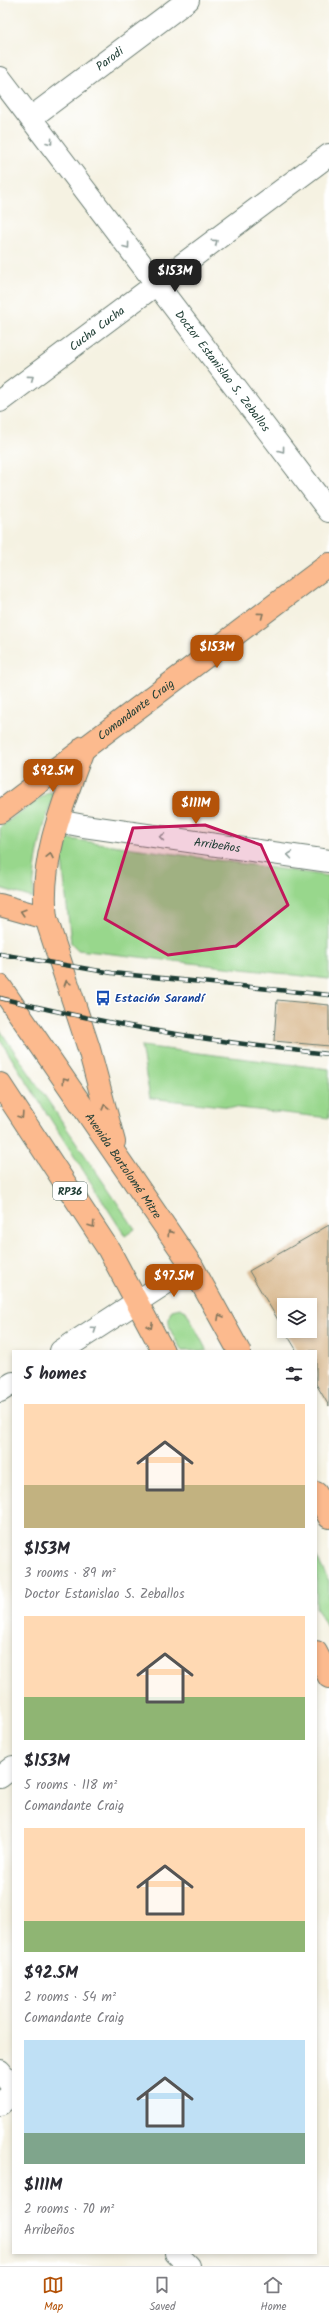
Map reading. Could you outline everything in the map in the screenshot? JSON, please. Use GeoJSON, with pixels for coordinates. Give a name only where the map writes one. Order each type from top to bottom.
{"type":"FeatureCollection","features":[{"type":"Feature","properties":{"kind":"main road","name":"Comandante Craig"},"geometry":{"type":"LineString","coordinates":[[0,812],[84,747],[329,564]]}},
{"type":"Feature","properties":{"kind":"main road"},"geometry":{"type":"LineString","coordinates":[[84,747],[58,821],[49,859],[44,896],[46,918],[89,1049],[118,1158]]}},
{"type":"Feature","properties":{"kind":"main road"},"geometry":{"type":"LineString","coordinates":[[0,905],[46,918]]}},
{"type":"Feature","properties":{"kind":"main road","name":"Avenida Bartolomé Mitre"},"geometry":{"type":"LineString","coordinates":[[0,986],[192,1266],[238,1350]]}},
{"type":"Feature","properties":{"kind":"main road","name":"RP36"},"geometry":{"type":"LineString","coordinates":[[0,1084],[109,1250],[162,1350]]}},
{"type":"Feature","properties":{"kind":"main road"},"geometry":{"type":"LineString","coordinates":[[317,1495],[329,1517]]}},
{"type":"Feature","properties":{"kind":"main road"},"geometry":{"type":"LineString","coordinates":[[317,1654],[329,1677]]}},
{"type":"Feature","properties":{"kind":"street","name":"Parodi"},"geometry":{"type":"LineString","coordinates":[[32,117],[188,0]]}},
{"type":"Feature","properties":{"kind":"street","name":"Doctor Estanislao S. Zeballos"},"geometry":{"type":"LineString","coordinates":[[0,78],[32,117],[157,285],[329,511]]}},
{"type":"Feature","properties":{"kind":"street","name":"Cucha Cucha"},"geometry":{"type":"LineString","coordinates":[[0,401],[329,156]]}},
{"type":"Feature","properties":{"kind":"street","name":"Arribeños"},"geometry":{"type":"LineString","coordinates":[[58,821],[329,861]]}},
{"type":"Feature","properties":{"kind":"street"},"geometry":{"type":"LineString","coordinates":[[63,1350],[192,1266]]}},
{"type":"Feature","properties":{"kind":"street"},"geometry":{"type":"LineString","coordinates":[[0,1391],[12,1384]]}},
{"type":"Feature","properties":{"kind":"street"},"geometry":{"type":"LineString","coordinates":[[0,1777],[12,1768]]}},
{"type":"Feature","properties":{"kind":"street"},"geometry":{"type":"LineString","coordinates":[[0,2071],[12,2086]]}},
{"type":"Feature","properties":{"kind":"street"},"geometry":{"type":"LineString","coordinates":[[0,2104],[12,2094]]}},
{"type":"Feature","properties":{"kind":"street"},"geometry":{"type":"LineString","coordinates":[[177,2254],[189,2266]]}},
{"type":"Feature","properties":{"kind":"highlighted area"},"geometry":{"type":"Polygon","coordinates":[[[205,825],[261,845],[288,905],[236,946],[168,955],[105,919],[133,828],[205,825]]]}},
{"type":"Feature","properties":{"kind":"green space"},"geometry":{"type":"Polygon","coordinates":[[[52,792],[53,798],[45,823],[37,859],[33,898],[0,888],[0,827],[47,793],[52,792]]]}},
{"type":"Feature","properties":{"kind":"green space"},"geometry":{"type":"Polygon","coordinates":[[[70,839],[329,876],[329,979],[78,950],[71,943],[61,850],[63,842],[70,839]]]}},
{"type":"Feature","properties":{"kind":"green space"},"geometry":{"type":"Polygon","coordinates":[[[0,1030],[135,1229],[125,1236],[0,1040],[0,1030]]]}},
{"type":"Feature","properties":{"kind":"green space"},"geometry":{"type":"Polygon","coordinates":[[[141,1046],[329,1069],[329,1118],[150,1098],[141,1046]]]}},
{"type":"Feature","properties":{"kind":"green space"},"geometry":{"type":"Polygon","coordinates":[[[180,1308],[186,1311],[206,1350],[181,1350],[169,1326],[172,1310],[180,1308]]]}},
{"type":"Feature","properties":{"kind":"green space"},"geometry":{"type":"Polygon","coordinates":[[[317,1558],[329,1581],[329,1631],[317,1609],[317,1558]]]}},
{"type":"Feature","properties":{"kind":"building"},"geometry":{"type":"Polygon","coordinates":[[[277,1000],[329,1005],[329,1046],[274,1041],[277,1000]]]}},
{"type":"Feature","properties":{"kind":"building"},"geometry":{"type":"Polygon","coordinates":[[[329,1225],[329,1406],[317,1386],[317,1350],[296,1350],[289,1338],[317,1338],[317,1298],[277,1298],[277,1318],[249,1271],[329,1225]]]}},
{"type":"Feature","properties":{"kind":"railway"},"geometry":{"type":"LineString","coordinates":[[0,954],[112,973],[329,995]]}},
{"type":"Feature","properties":{"kind":"railway"},"geometry":{"type":"LineString","coordinates":[[0,998],[81,1017],[163,1032],[287,1050],[329,1054]]}},
{"type":"Feature","properties":{"kind":"place","name":"Estación Sarandí"},"geometry":{"type":"Point","coordinates":[103,998]}}]}
